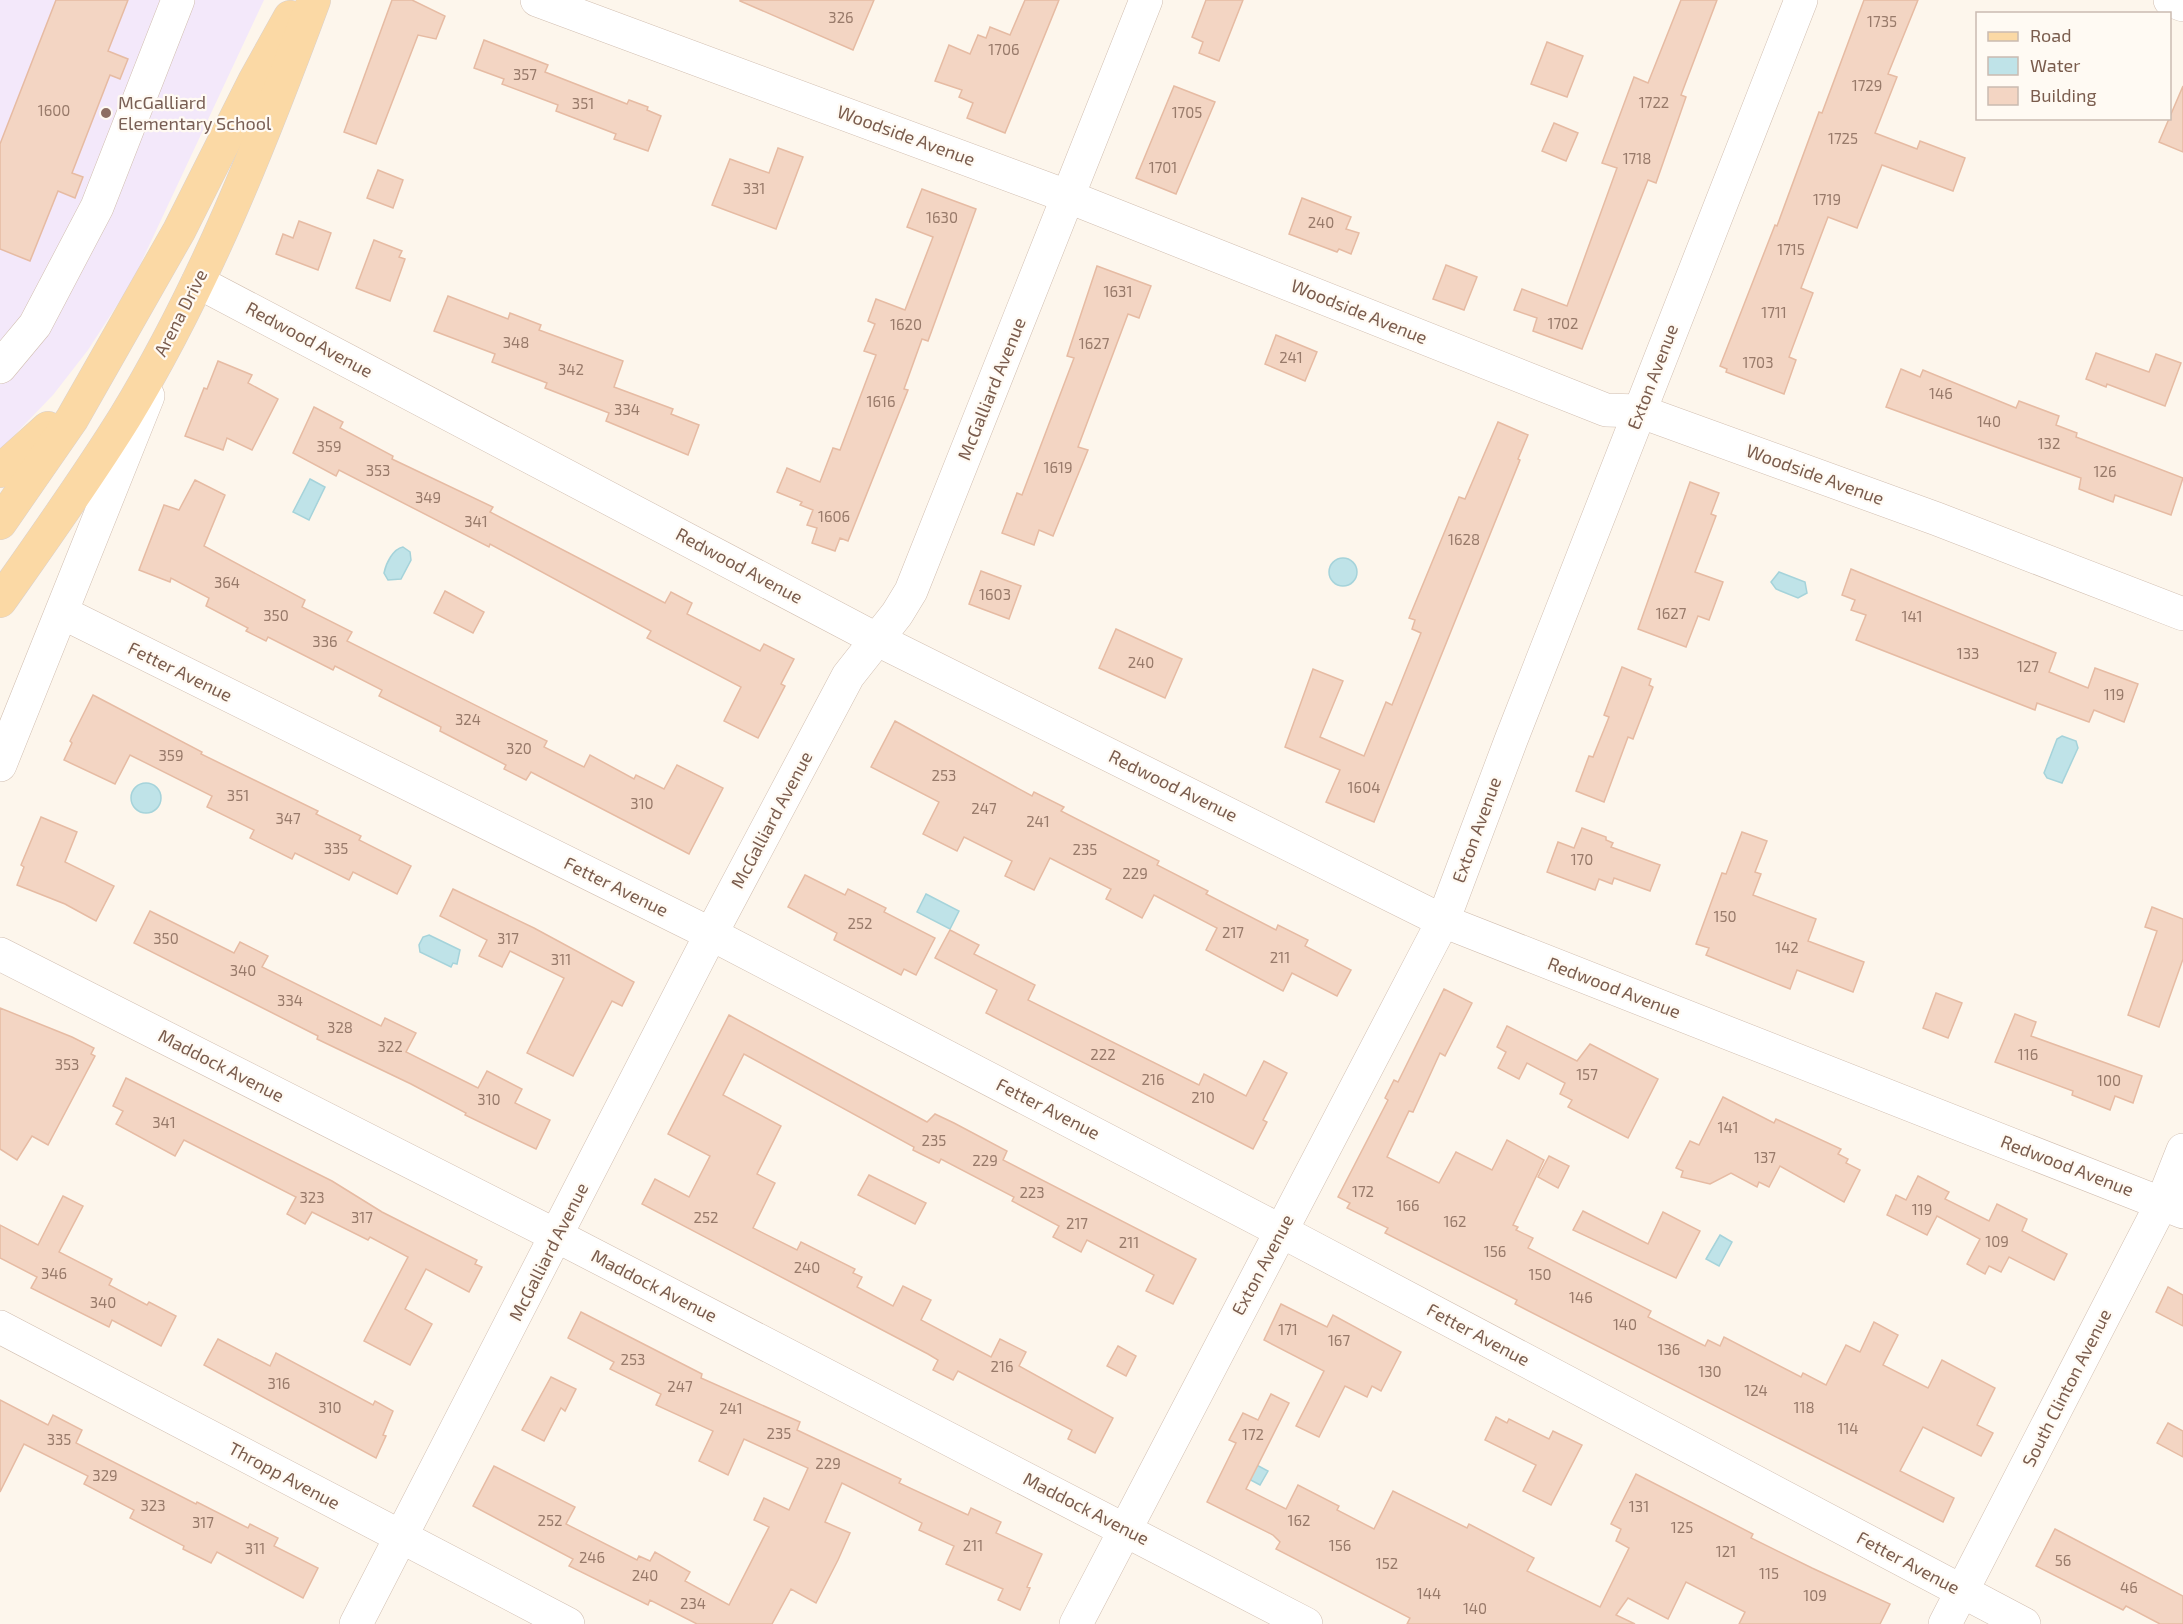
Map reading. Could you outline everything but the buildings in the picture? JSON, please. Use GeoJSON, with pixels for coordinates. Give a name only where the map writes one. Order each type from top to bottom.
{"type":"FeatureCollection","features":[{"type":"Feature","properties":{"kind":"main road"},"geometry":{"type":"LineString","coordinates":[[0,523],[72,419],[179,231],[255,80],[300,0]]}},
{"type":"Feature","properties":{"kind":"main road","name":"Arena Drive"},"geometry":{"type":"LineString","coordinates":[[0,601],[119,426],[175,327],[198,282],[278,98],[314,0]]}},
{"type":"Feature","properties":{"kind":"main road"},"geometry":{"type":"LineString","coordinates":[[0,471],[41,436],[98,373]]}},
{"type":"Feature","properties":{"kind":"street"},"geometry":{"type":"LineString","coordinates":[[0,368],[35,325],[97,207],[178,0]]}},
{"type":"Feature","properties":{"kind":"street","name":"Woodside Avenue"},"geometry":{"type":"LineString","coordinates":[[537,0],[1069,197],[1606,410],[1639,411],[1937,519],[2183,614]]}},
{"type":"Feature","properties":{"kind":"street","name":"McGalliard Avenue"},"geometry":{"type":"LineString","coordinates":[[356,1624],[711,934],[848,676],[911,591],[1146,0]]}},
{"type":"Feature","properties":{"kind":"street","name":"Exton Avenue"},"geometry":{"type":"LineString","coordinates":[[1076,1624],[1443,921],[1510,740],[1800,0]]}},
{"type":"Feature","properties":{"kind":"street"},"geometry":{"type":"LineString","coordinates":[[2170,0],[2183,5]]}},
{"type":"Feature","properties":{"kind":"street","name":"Redwood Avenue"},"geometry":{"type":"LineString","coordinates":[[198,282],[876,639],[1443,921],[2173,1207]]}},
{"type":"Feature","properties":{"kind":"street"},"geometry":{"type":"LineString","coordinates":[[2,760],[63,613],[175,327]]}},
{"type":"Feature","properties":{"kind":"street","name":"Fetter Avenue"},"geometry":{"type":"LineString","coordinates":[[63,613],[711,934],[1281,1231],[2024,1624]]}},
{"type":"Feature","properties":{"kind":"street"},"geometry":{"type":"LineString","coordinates":[[0,709],[4,719],[2,760]]}},
{"type":"Feature","properties":{"kind":"street","name":"Maddock Avenue"},"geometry":{"type":"LineString","coordinates":[[0,954],[557,1236],[1126,1528],[1306,1624]]}},
{"type":"Feature","properties":{"kind":"street","name":"South Clinton Avenue"},"geometry":{"type":"LineString","coordinates":[[1945,1624],[2173,1207],[2183,1150]]}},
{"type":"Feature","properties":{"kind":"street","name":"Thropp Avenue"},"geometry":{"type":"LineString","coordinates":[[0,1327],[568,1624]]}},
{"type":"Feature","properties":{"kind":"shaded area","name":"McGalliard Elementary School"},"geometry":{"type":"Polygon","coordinates":[[[0,0],[264,0],[132,282],[88,350],[53,395],[0,450],[0,0]]]}},
{"type":"Feature","properties":{"kind":"water"},"geometry":{"type":"Polygon","coordinates":[[[310,479],[325,487],[309,520],[293,512],[310,479]]]}},
{"type":"Feature","properties":{"kind":"water"},"geometry":{"type":"Polygon","coordinates":[[[403,547],[410,552],[411,560],[401,579],[388,580],[384,573],[388,561],[396,550],[403,547]]]}},
{"type":"Feature","properties":{"kind":"water"},"geometry":{"type":"Polygon","coordinates":[[[1343,558],[1353,562],[1357,572],[1353,582],[1343,586],[1333,582],[1329,572],[1333,562],[1343,558]]]}},
{"type":"Feature","properties":{"kind":"water"},"geometry":{"type":"Polygon","coordinates":[[[1779,572],[1805,582],[1807,593],[1798,598],[1776,589],[1771,582],[1779,572]]]}},
{"type":"Feature","properties":{"kind":"water"},"geometry":{"type":"Polygon","coordinates":[[[2062,736],[2076,741],[2078,748],[2062,783],[2047,778],[2044,773],[2057,739],[2062,736]]]}},
{"type":"Feature","properties":{"kind":"water"},"geometry":{"type":"Polygon","coordinates":[[[146,783],[157,787],[161,798],[157,809],[146,813],[135,809],[131,798],[135,787],[146,783]]]}},
{"type":"Feature","properties":{"kind":"water"},"geometry":{"type":"Polygon","coordinates":[[[926,894],[959,911],[950,929],[917,912],[926,894]]]}},
{"type":"Feature","properties":{"kind":"water"},"geometry":{"type":"Polygon","coordinates":[[[429,935],[460,950],[457,964],[453,963],[451,967],[420,952],[419,945],[423,937],[429,935]]]}},
{"type":"Feature","properties":{"kind":"water"},"geometry":{"type":"Polygon","coordinates":[[[1720,1235],[1732,1242],[1719,1266],[1706,1259],[1720,1235]]]}},
{"type":"Feature","properties":{"kind":"water"},"geometry":{"type":"Polygon","coordinates":[[[1238,1455],[1268,1471],[1260,1485],[1230,1469],[1238,1455]]]}},
{"type":"Feature","properties":{"kind":"place","name":"McGalliard Elementary School"},"geometry":{"type":"Point","coordinates":[106,113]}}]}
